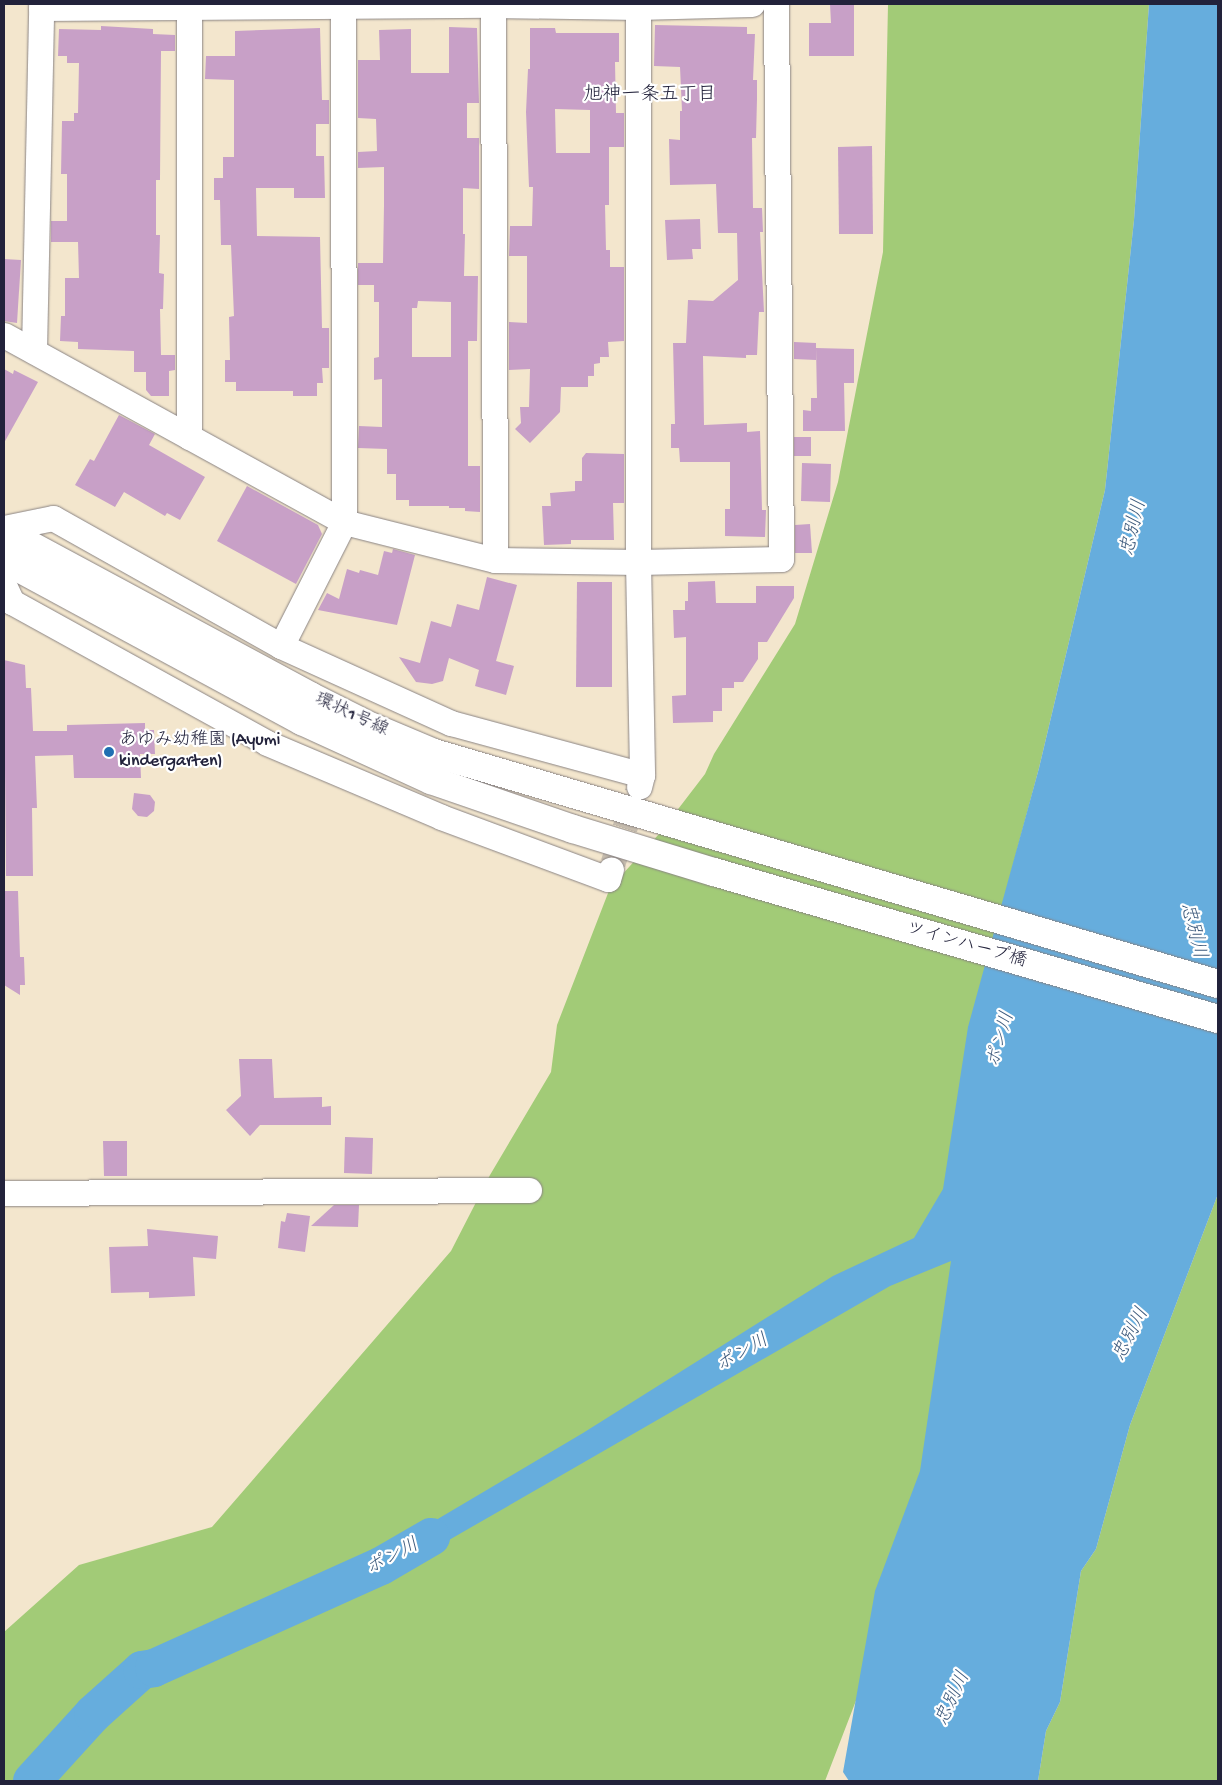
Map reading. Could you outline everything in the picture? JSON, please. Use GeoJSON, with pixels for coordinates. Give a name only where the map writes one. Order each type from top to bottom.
{"type":"FeatureCollection","features":[{"type":"Feature","properties":{"kind":"main road","name":"環状1号線"},"geometry":{"type":"LineString","coordinates":[[4,530],[301,692],[372,727],[434,753],[724,840]]}},
{"type":"Feature","properties":{"kind":"main road","name":"環状1号線"},"geometry":{"type":"LineString","coordinates":[[4,560],[302,721],[415,773],[573,829],[714,872]]}},
{"type":"Feature","properties":{"kind":"main road","name":"ツインハープ橋"},"geometry":{"type":"LineString","coordinates":[[724,840],[1218,984]]}},
{"type":"Feature","properties":{"kind":"main road","name":"ツインハープ橋"},"geometry":{"type":"LineString","coordinates":[[714,872],[1218,1019]]}},
{"type":"Feature","properties":{"kind":"street"},"geometry":{"type":"LineString","coordinates":[[34,351],[41,6],[752,4]]}},
{"type":"Feature","properties":{"kind":"street"},"geometry":{"type":"LineString","coordinates":[[4,335],[344,522],[495,560],[638,562],[781,559],[776,4]]}},
{"type":"Feature","properties":{"kind":"street"},"geometry":{"type":"LineString","coordinates":[[493,5],[495,560]]}},
{"type":"Feature","properties":{"kind":"street"},"geometry":{"type":"LineString","coordinates":[[4,530],[53,518],[281,646],[451,723],[640,781],[638,5]]}},
{"type":"Feature","properties":{"kind":"street"},"geometry":{"type":"LineString","coordinates":[[189,6],[189,437]]}},
{"type":"Feature","properties":{"kind":"street"},"geometry":{"type":"LineString","coordinates":[[281,646],[344,522],[343,6]]}},
{"type":"Feature","properties":{"kind":"street"},"geometry":{"type":"LineString","coordinates":[[4,585],[12,602],[267,743],[441,818],[608,879],[611,869]]}},
{"type":"Feature","properties":{"kind":"street"},"geometry":{"type":"LineString","coordinates":[[4,1193],[529,1190]]}},
{"type":"Feature","properties":{"kind":"green space"},"geometry":{"type":"Polygon","coordinates":[[[888,4],[1149,4],[1134,220],[1105,490],[1039,768],[994,936],[965,1418],[825,1781],[4,1781],[4,1632],[79,1565],[212,1527],[451,1251],[490,1175],[551,1072],[557,1025],[610,888],[659,834],[705,774],[714,754],[795,624],[838,482],[883,252],[888,4]]]}},
{"type":"Feature","properties":{"kind":"green space"},"geometry":{"type":"Polygon","coordinates":[[[1218,1194],[1218,1781],[1038,1781],[1046,1731],[1060,1702],[1081,1571],[1096,1549],[1130,1425],[1218,1194]]]}},
{"type":"Feature","properties":{"kind":"water","name":"忠別川"},"geometry":{"type":"Polygon","coordinates":[[[1149,4],[1218,4],[1218,1194],[1130,1425],[1096,1549],[1081,1571],[1060,1702],[1046,1731],[1038,1781],[849,1781],[843,1772],[875,1591],[920,1471],[951,1261],[890,1286],[390,1574],[382,1552],[583,1433],[833,1276],[914,1238],[943,1189],[968,1027],[1039,768],[1105,490],[1134,220],[1149,4]]]}},
{"type":"Feature","properties":{"kind":"building"},"geometry":{"type":"Polygon","coordinates":[[[830,4],[854,4],[854,56],[809,56],[809,23],[831,23],[830,4]]]}},
{"type":"Feature","properties":{"kind":"building"},"geometry":{"type":"Polygon","coordinates":[[[655,25],[747,27],[747,34],[755,34],[753,80],[757,80],[757,99],[756,138],[752,138],[753,208],[762,208],[763,232],[760,232],[764,312],[759,312],[757,355],[746,355],[746,358],[703,356],[704,425],[747,423],[747,432],[760,431],[762,510],[766,510],[765,537],[725,536],[725,509],[730,509],[730,462],[680,462],[679,448],[671,448],[671,424],[675,424],[673,343],[686,343],[688,300],[713,301],[738,280],[737,233],[718,233],[716,184],[670,185],[669,139],[680,140],[680,111],[682,111],[680,67],[654,66],[655,25]]]}},
{"type":"Feature","properties":{"kind":"building"},"geometry":{"type":"Polygon","coordinates":[[[101,26],[153,29],[153,34],[175,35],[175,51],[161,51],[160,180],[156,180],[156,235],[160,235],[159,273],[164,274],[163,309],[160,309],[161,355],[175,355],[175,370],[169,371],[169,396],[151,396],[146,390],[146,372],[134,372],[134,351],[78,349],[78,342],[60,341],[61,316],[65,316],[65,278],[79,278],[78,242],[51,242],[51,221],[67,221],[67,174],[61,174],[62,121],[74,121],[74,113],[78,113],[79,63],[67,63],[67,56],[58,56],[59,29],[101,30],[101,26]]]}},
{"type":"Feature","properties":{"kind":"building"},"geometry":{"type":"Polygon","coordinates":[[[449,27],[477,28],[479,103],[467,103],[467,138],[479,138],[479,189],[463,188],[463,234],[465,234],[464,276],[478,276],[477,341],[468,341],[468,466],[480,466],[480,512],[465,511],[465,508],[449,508],[449,506],[409,506],[409,500],[396,500],[396,474],[387,474],[387,449],[358,448],[359,426],[382,427],[382,379],[374,380],[374,358],[379,357],[379,302],[374,302],[374,285],[358,285],[358,263],[383,263],[384,167],[358,168],[358,152],[377,151],[376,119],[358,118],[358,60],[380,60],[379,30],[411,29],[411,73],[449,73],[449,27]],[[418,301],[417,308],[412,308],[412,357],[451,357],[451,302],[418,301]]]}},
{"type":"Feature","properties":{"kind":"building"},"geometry":{"type":"Polygon","coordinates":[[[320,28],[322,100],[329,100],[329,124],[316,124],[316,156],[324,156],[325,198],[294,198],[294,188],[256,188],[257,236],[320,237],[322,328],[329,328],[329,368],[322,368],[323,383],[317,383],[317,396],[293,396],[293,391],[236,391],[236,382],[225,382],[225,360],[230,360],[229,317],[234,316],[231,245],[221,245],[220,200],[214,200],[214,178],[223,178],[223,157],[234,157],[234,80],[205,79],[206,56],[235,56],[235,31],[320,28]]]}},
{"type":"Feature","properties":{"kind":"building"},"geometry":{"type":"Polygon","coordinates":[[[530,28],[555,28],[556,33],[619,33],[619,62],[615,62],[616,113],[624,113],[624,147],[609,147],[609,205],[605,205],[606,250],[610,250],[610,267],[624,267],[624,341],[608,342],[609,357],[600,357],[600,363],[594,364],[594,376],[588,376],[588,387],[561,387],[560,412],[530,443],[515,429],[521,423],[520,407],[529,407],[530,369],[509,370],[509,322],[527,323],[527,256],[509,256],[510,226],[532,226],[533,187],[529,187],[526,112],[528,69],[530,69],[530,28]],[[555,109],[556,153],[590,153],[590,110],[555,109]]]}},
{"type":"Feature","properties":{"kind":"building"},"geometry":{"type":"Polygon","coordinates":[[[872,146],[873,234],[839,234],[838,147],[872,146]]]}},
{"type":"Feature","properties":{"kind":"building"},"geometry":{"type":"Polygon","coordinates":[[[700,219],[701,249],[692,249],[693,259],[667,260],[665,220],[700,219]]]}},
{"type":"Feature","properties":{"kind":"building"},"geometry":{"type":"Polygon","coordinates":[[[4,259],[21,260],[17,323],[4,321],[4,259]]]}},
{"type":"Feature","properties":{"kind":"building"},"geometry":{"type":"Polygon","coordinates":[[[794,342],[816,343],[816,360],[794,359],[794,342]]]}},
{"type":"Feature","properties":{"kind":"building"},"geometry":{"type":"Polygon","coordinates":[[[816,348],[854,349],[854,383],[844,383],[845,431],[803,431],[803,410],[811,411],[811,398],[817,398],[816,348]]]}},
{"type":"Feature","properties":{"kind":"building"},"geometry":{"type":"Polygon","coordinates":[[[4,369],[13,374],[14,370],[38,382],[4,443],[4,369]]]}},
{"type":"Feature","properties":{"kind":"building"},"geometry":{"type":"Polygon","coordinates":[[[119,415],[155,434],[149,445],[205,477],[180,520],[167,513],[165,516],[124,492],[115,507],[75,485],[90,459],[94,461],[119,415]]]}},
{"type":"Feature","properties":{"kind":"building"},"geometry":{"type":"Polygon","coordinates":[[[794,437],[811,437],[811,456],[794,456],[794,437]]]}},
{"type":"Feature","properties":{"kind":"building"},"geometry":{"type":"Polygon","coordinates":[[[586,453],[624,454],[624,503],[613,503],[614,540],[571,540],[571,544],[544,545],[542,506],[551,506],[550,493],[575,491],[575,481],[582,481],[582,458],[586,453]]]}},
{"type":"Feature","properties":{"kind":"building"},"geometry":{"type":"Polygon","coordinates":[[[802,463],[831,464],[830,502],[801,501],[802,463]]]}},
{"type":"Feature","properties":{"kind":"building"},"geometry":{"type":"Polygon","coordinates":[[[247,486],[318,525],[322,534],[296,584],[217,541],[247,486]]]}},
{"type":"Feature","properties":{"kind":"building"},"geometry":{"type":"Polygon","coordinates":[[[810,524],[812,553],[795,553],[795,525],[810,524]]]}},
{"type":"Feature","properties":{"kind":"building"},"geometry":{"type":"Polygon","coordinates":[[[393,549],[415,555],[397,625],[318,610],[327,593],[339,599],[347,569],[359,573],[360,570],[378,575],[384,551],[392,553],[393,549]]]}},
{"type":"Feature","properties":{"kind":"building"},"geometry":{"type":"Polygon","coordinates":[[[487,577],[517,585],[496,661],[514,666],[506,695],[475,686],[479,670],[449,658],[443,681],[432,684],[416,682],[399,657],[420,663],[431,621],[451,627],[457,604],[479,610],[487,577]]]}},
{"type":"Feature","properties":{"kind":"building"},"geometry":{"type":"Polygon","coordinates":[[[715,581],[716,603],[756,603],[756,586],[794,586],[794,598],[767,642],[758,642],[758,659],[743,682],[734,682],[734,688],[722,688],[722,711],[713,711],[713,722],[673,723],[672,696],[686,695],[686,637],[674,638],[673,610],[685,610],[685,601],[688,601],[688,582],[715,581]]]}},
{"type":"Feature","properties":{"kind":"building"},"geometry":{"type":"Polygon","coordinates":[[[577,582],[612,582],[612,687],[576,687],[577,582]]]}},
{"type":"Feature","properties":{"kind":"building"},"geometry":{"type":"Polygon","coordinates":[[[4,660],[25,665],[26,688],[31,688],[33,731],[67,731],[67,725],[145,723],[145,730],[154,730],[155,754],[140,754],[141,778],[74,778],[73,755],[35,756],[37,808],[32,808],[33,876],[6,876],[4,660]]]}},
{"type":"Feature","properties":{"kind":"building"},"geometry":{"type":"Polygon","coordinates":[[[134,793],[150,795],[155,802],[154,811],[147,817],[138,816],[132,809],[134,793]]]}},
{"type":"Feature","properties":{"kind":"building"},"geometry":{"type":"Polygon","coordinates":[[[4,891],[18,891],[20,957],[24,957],[25,985],[20,985],[20,995],[4,985],[4,891]]]}},
{"type":"Feature","properties":{"kind":"building"},"geometry":{"type":"Polygon","coordinates":[[[239,1059],[272,1059],[274,1098],[322,1097],[322,1107],[331,1106],[331,1125],[260,1125],[250,1136],[226,1110],[241,1096],[239,1059]]]}},
{"type":"Feature","properties":{"kind":"building"},"geometry":{"type":"Polygon","coordinates":[[[345,1137],[373,1138],[372,1174],[344,1173],[345,1137]]]}},
{"type":"Feature","properties":{"kind":"building"},"geometry":{"type":"Polygon","coordinates":[[[103,1141],[127,1141],[127,1176],[104,1176],[103,1141]]]}},
{"type":"Feature","properties":{"kind":"building"},"geometry":{"type":"Polygon","coordinates":[[[334,1205],[359,1205],[358,1227],[311,1226],[334,1205]]]}},
{"type":"Feature","properties":{"kind":"building"},"geometry":{"type":"Polygon","coordinates":[[[287,1213],[310,1216],[305,1252],[278,1248],[281,1221],[285,1222],[287,1213]]]}},
{"type":"Feature","properties":{"kind":"building"},"geometry":{"type":"Polygon","coordinates":[[[147,1229],[218,1236],[216,1259],[193,1257],[195,1296],[149,1298],[149,1292],[111,1293],[109,1247],[148,1246],[147,1229]]]}},
{"type":"Feature","properties":{"kind":"waterway","name":"ポン川"},"geometry":{"type":"LineString","coordinates":[[32,1781],[93,1714],[142,1670],[154,1668],[381,1566],[431,1537]]}},
{"type":"Feature","properties":{"kind":"tunnel"},"geometry":{"type":"LineString","coordinates":[[613,863],[637,792]]}},
{"type":"Feature","properties":{"kind":"place","name":"あゆみ幼稚園 (Ayumi kindergarten)"},"geometry":{"type":"Point","coordinates":[109,752]}},
{"type":"Feature","properties":{"kind":"district","name":"旭神一条五丁目"},"geometry":{"type":"Point","coordinates":[650,96]}}]}
